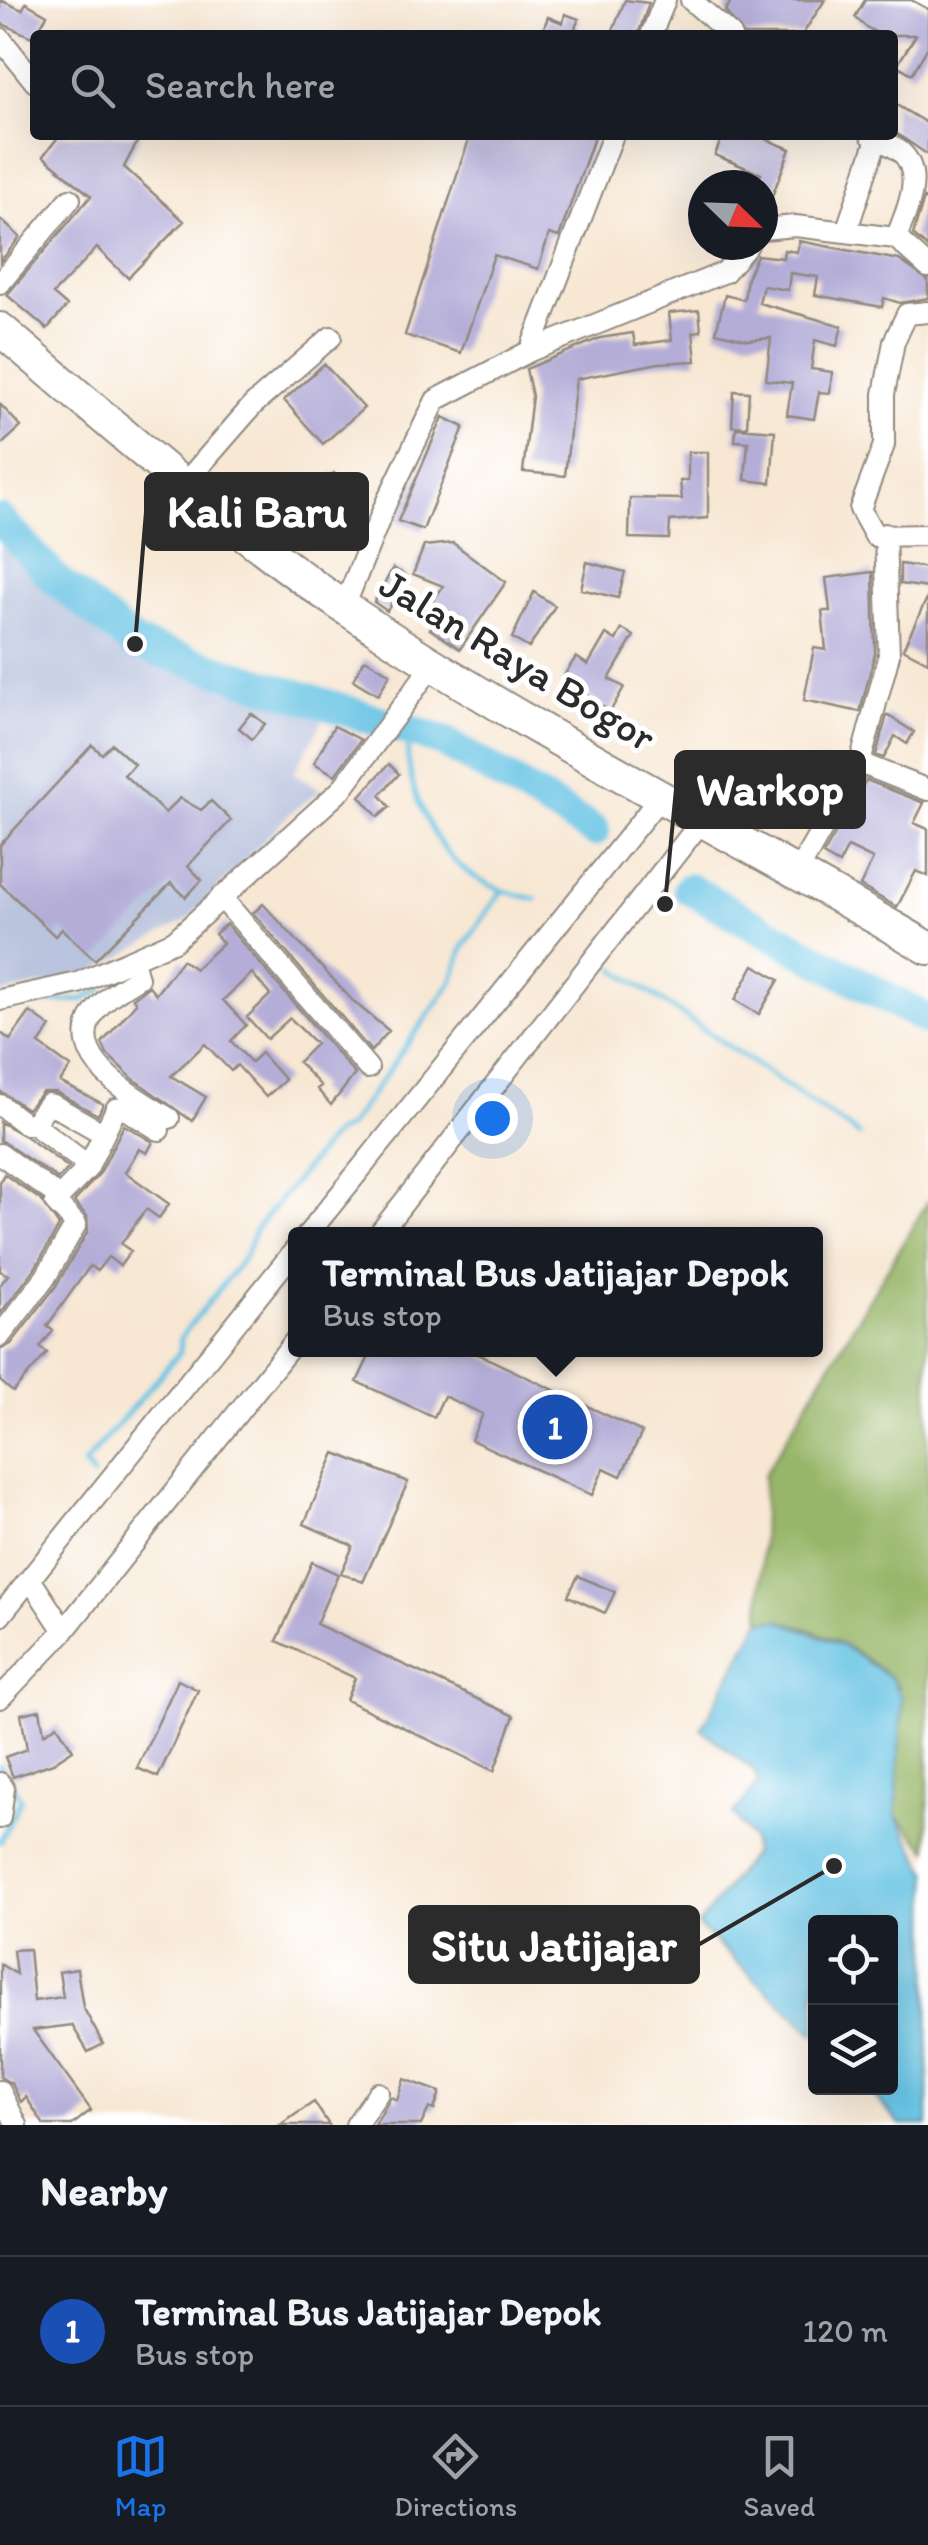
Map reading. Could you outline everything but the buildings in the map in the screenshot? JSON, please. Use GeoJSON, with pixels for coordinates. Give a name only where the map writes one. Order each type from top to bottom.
{"type":"FeatureCollection","features":[{"type":"Feature","properties":{"kind":"highway","name":"Jalan Raya Bogor"},"geometry":{"type":"LineString","coordinates":[[0,329],[184,484],[344,607],[928,969]]}},
{"type":"Feature","properties":{"kind":"highway","name":"Jalan Raya Bogor"},"geometry":{"type":"LineString","coordinates":[[0,352],[274,581],[414,691],[656,802]]}},
{"type":"Feature","properties":{"kind":"highway","name":"Jalan Raya Bogor"},"geometry":{"type":"LineString","coordinates":[[698,827],[798,871],[928,948]]}},
{"type":"Feature","properties":{"kind":"street"},"geometry":{"type":"LineString","coordinates":[[653,30],[664,0]]}},
{"type":"Feature","properties":{"kind":"street"},"geometry":{"type":"LineString","coordinates":[[692,0],[725,30]]}},
{"type":"Feature","properties":{"kind":"street"},"geometry":{"type":"LineString","coordinates":[[0,38],[30,76]]}},
{"type":"Feature","properties":{"kind":"street"},"geometry":{"type":"LineString","coordinates":[[530,351],[611,140]]}},
{"type":"Feature","properties":{"kind":"street"},"geometry":{"type":"LineString","coordinates":[[846,232],[873,140]]}},
{"type":"Feature","properties":{"kind":"street"},"geometry":{"type":"LineString","coordinates":[[880,140],[900,151],[911,166],[912,196],[896,238]]}},
{"type":"Feature","properties":{"kind":"street"},"geometry":{"type":"LineString","coordinates":[[0,283],[70,199]]}},
{"type":"Feature","properties":{"kind":"street"},"geometry":{"type":"LineString","coordinates":[[778,228],[796,226],[896,238],[928,267]]}},
{"type":"Feature","properties":{"kind":"street"},"geometry":{"type":"LineString","coordinates":[[344,607],[425,414],[448,391],[530,351],[725,272],[735,260]]}},
{"type":"Feature","properties":{"kind":"street"},"geometry":{"type":"LineString","coordinates":[[798,871],[860,763],[889,655],[880,535],[862,517],[861,500],[884,445],[884,394],[894,342],[907,314],[928,312]]}},
{"type":"Feature","properties":{"kind":"street"},"geometry":{"type":"LineString","coordinates":[[184,484],[253,406],[331,336]]}},
{"type":"Feature","properties":{"kind":"street"},"geometry":{"type":"LineString","coordinates":[[880,535],[928,535]]}},
{"type":"Feature","properties":{"kind":"street"},"geometry":{"type":"LineString","coordinates":[[0,1336],[44,1278],[76,1224],[55,1203],[89,1166],[120,1107],[164,1124],[106,1077],[89,1038],[90,1020],[135,967],[227,903],[341,790],[414,691]]}},
{"type":"Feature","properties":{"kind":"street"},"geometry":{"type":"LineString","coordinates":[[860,763],[928,790]]}},
{"type":"Feature","properties":{"kind":"street"},"geometry":{"type":"LineString","coordinates":[[314,1227],[656,802]]}},
{"type":"Feature","properties":{"kind":"street"},"geometry":{"type":"LineString","coordinates":[[384,1227],[698,827]]}},
{"type":"Feature","properties":{"kind":"street"},"geometry":{"type":"LineString","coordinates":[[227,903],[368,1068]]}},
{"type":"Feature","properties":{"kind":"street"},"geometry":{"type":"LineString","coordinates":[[0,1000],[135,967]]}},
{"type":"Feature","properties":{"kind":"street"},"geometry":{"type":"LineString","coordinates":[[33,1124],[48,1104],[104,1134]]}},
{"type":"Feature","properties":{"kind":"street"},"geometry":{"type":"LineString","coordinates":[[0,1105],[89,1166]]}},
{"type":"Feature","properties":{"kind":"street"},"geometry":{"type":"LineString","coordinates":[[0,1154],[59,1197]]}},
{"type":"Feature","properties":{"kind":"street"},"geometry":{"type":"LineString","coordinates":[[0,1616],[288,1259]]}},
{"type":"Feature","properties":{"kind":"street"},"geometry":{"type":"LineString","coordinates":[[0,1698],[64,1631],[288,1349]]}},
{"type":"Feature","properties":{"kind":"street"},"geometry":{"type":"LineString","coordinates":[[30,1579],[64,1631]]}},
{"type":"Feature","properties":{"kind":"street"},"geometry":{"type":"LineString","coordinates":[[0,1783],[4,1789],[0,1818]]}},
{"type":"Feature","properties":{"kind":"street"},"geometry":{"type":"LineString","coordinates":[[0,2092],[17,2125]]}},
{"type":"Feature","properties":{"kind":"street"},"geometry":{"type":"LineString","coordinates":[[356,2125],[378,2094]]}},
{"type":"Feature","properties":{"kind":"shaded area"},"geometry":{"type":"Polygon","coordinates":[[[0,532],[51,591],[95,629],[143,655],[213,681],[328,711],[294,773],[321,790],[289,814],[187,920],[89,974],[0,994],[0,532]]]}},
{"type":"Feature","properties":{"kind":"green space"},"geometry":{"type":"Polygon","coordinates":[[[928,1201],[928,1850],[896,1815],[898,1686],[872,1663],[834,1640],[794,1624],[760,1621],[764,1475],[928,1201]]]}},
{"type":"Feature","properties":{"kind":"water"},"geometry":{"type":"Polygon","coordinates":[[[779,1620],[842,1645],[891,1678],[902,1698],[896,1815],[928,1872],[928,2125],[900,2125],[873,2095],[898,2095],[898,1915],[808,1915],[808,2028],[698,1926],[753,1853],[752,1839],[733,1814],[758,1784],[755,1771],[701,1729],[760,1621],[779,1620]]]}},
{"type":"Feature","properties":{"kind":"waterway"},"geometry":{"type":"LineString","coordinates":[[0,520],[56,580],[135,644],[443,741],[594,831]]}},
{"type":"Feature","properties":{"kind":"waterway"},"geometry":{"type":"LineString","coordinates":[[410,731],[408,753],[413,785],[424,815],[445,851],[474,877],[536,899]]}},
{"type":"Feature","properties":{"kind":"waterway"},"geometry":{"type":"LineString","coordinates":[[689,889],[928,1020]]}},
{"type":"Feature","properties":{"kind":"waterway"},"geometry":{"type":"LineString","coordinates":[[93,1476],[84,1464],[180,1352],[181,1337],[245,1256],[255,1230],[334,1134],[348,1127],[452,982],[463,947],[501,892]]}},
{"type":"Feature","properties":{"kind":"waterway"},"geometry":{"type":"LineString","coordinates":[[143,968],[163,956]]}},
{"type":"Feature","properties":{"kind":"waterway"},"geometry":{"type":"LineString","coordinates":[[615,969],[859,1135]]}},
{"type":"Feature","properties":{"kind":"waterway"},"geometry":{"type":"LineString","coordinates":[[31,1003],[82,1000],[102,990]]}},
{"type":"Feature","properties":{"kind":"waterway"},"geometry":{"type":"LineString","coordinates":[[0,1766],[21,1799],[0,1842]]}},
{"type":"Feature","properties":{"kind":"place","name":"Kali Baru"},"geometry":{"type":"Point","coordinates":[135,644]}},
{"type":"Feature","properties":{"kind":"place","name":"Warkop"},"geometry":{"type":"Point","coordinates":[665,904]}},
{"type":"Feature","properties":{"kind":"place","name":"Terminal Bus Jatijajar Depok"},"geometry":{"type":"Point","coordinates":[555,1427]}},
{"type":"Feature","properties":{"kind":"place","name":"Situ Jatijajar"},"geometry":{"type":"Point","coordinates":[834,1866]}}]}
